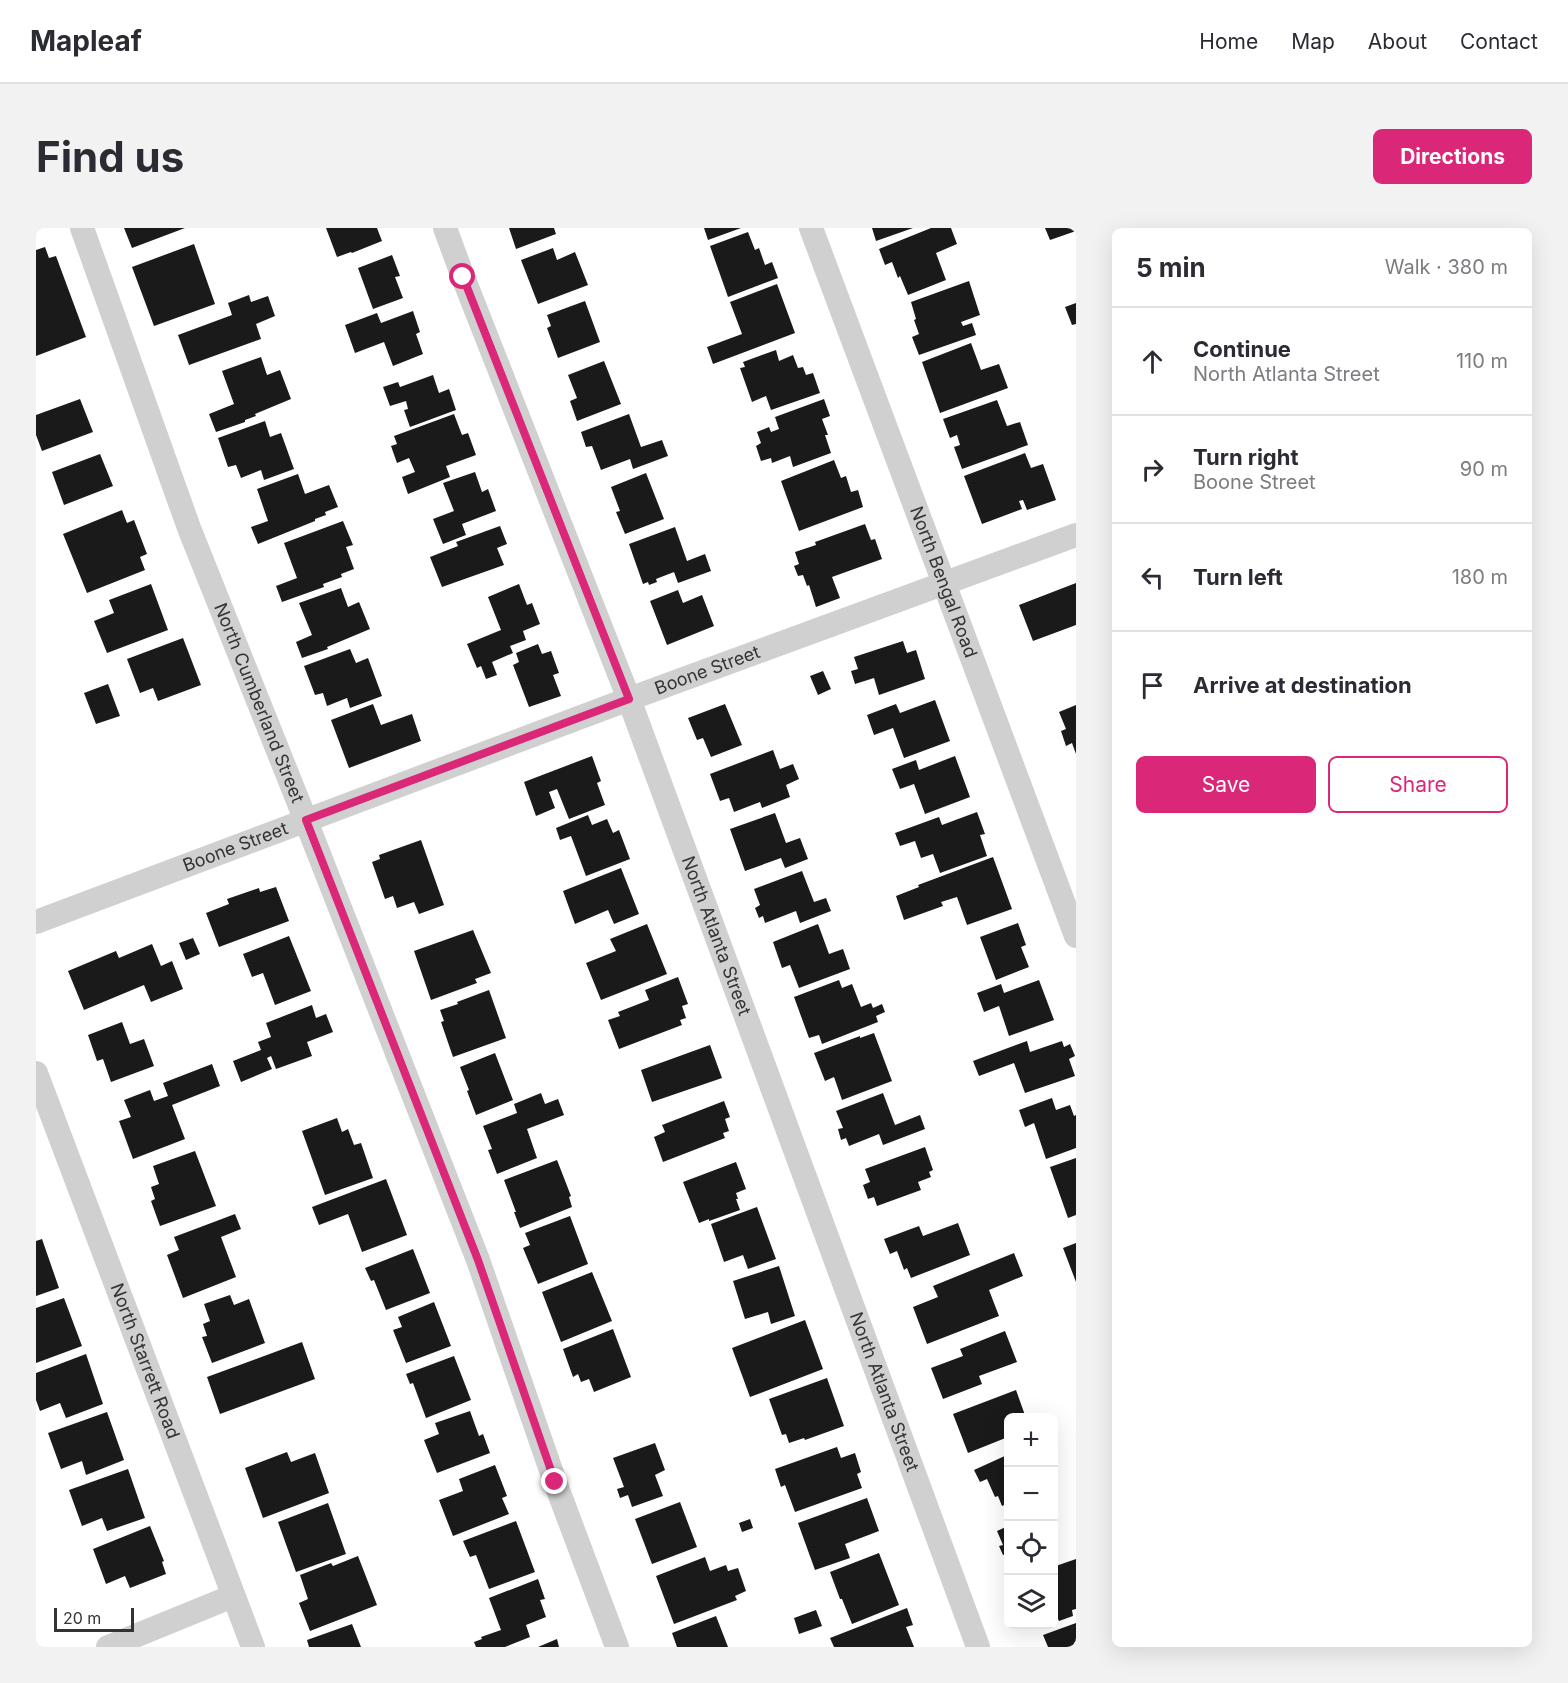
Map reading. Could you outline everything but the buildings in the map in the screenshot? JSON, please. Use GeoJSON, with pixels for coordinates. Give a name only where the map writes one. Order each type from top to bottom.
{"type":"FeatureCollection","features":[{"type":"Feature","properties":{"kind":"street","name":"North Cumberland Street"},"geometry":{"type":"LineString","coordinates":[[82,228],[189,528],[478,1260],[555,1482],[617,1647]]}},
{"type":"Feature","properties":{"kind":"street","name":"North Atlanta Street"},"geometry":{"type":"LineString","coordinates":[[445,228],[629,699],[978,1647]]}},
{"type":"Feature","properties":{"kind":"street","name":"North Bengal Road"},"geometry":{"type":"LineString","coordinates":[[811,228],[1076,936]]}},
{"type":"Feature","properties":{"kind":"street","name":"Boone Street"},"geometry":{"type":"LineString","coordinates":[[36,922],[629,699],[1076,535]]}},
{"type":"Feature","properties":{"kind":"street","name":"North Starrett Road"},"geometry":{"type":"LineString","coordinates":[[36,1073],[253,1647]]}},
{"type":"Feature","properties":{"kind":"street"},"geometry":{"type":"LineString","coordinates":[[108,1647],[233,1596]]}},
{"type":"Feature","properties":{"kind":"route"},"geometry":{"type":"LineString","coordinates":[[463,277],[629,699],[306,820],[478,1260],[555,1482]]}}]}
